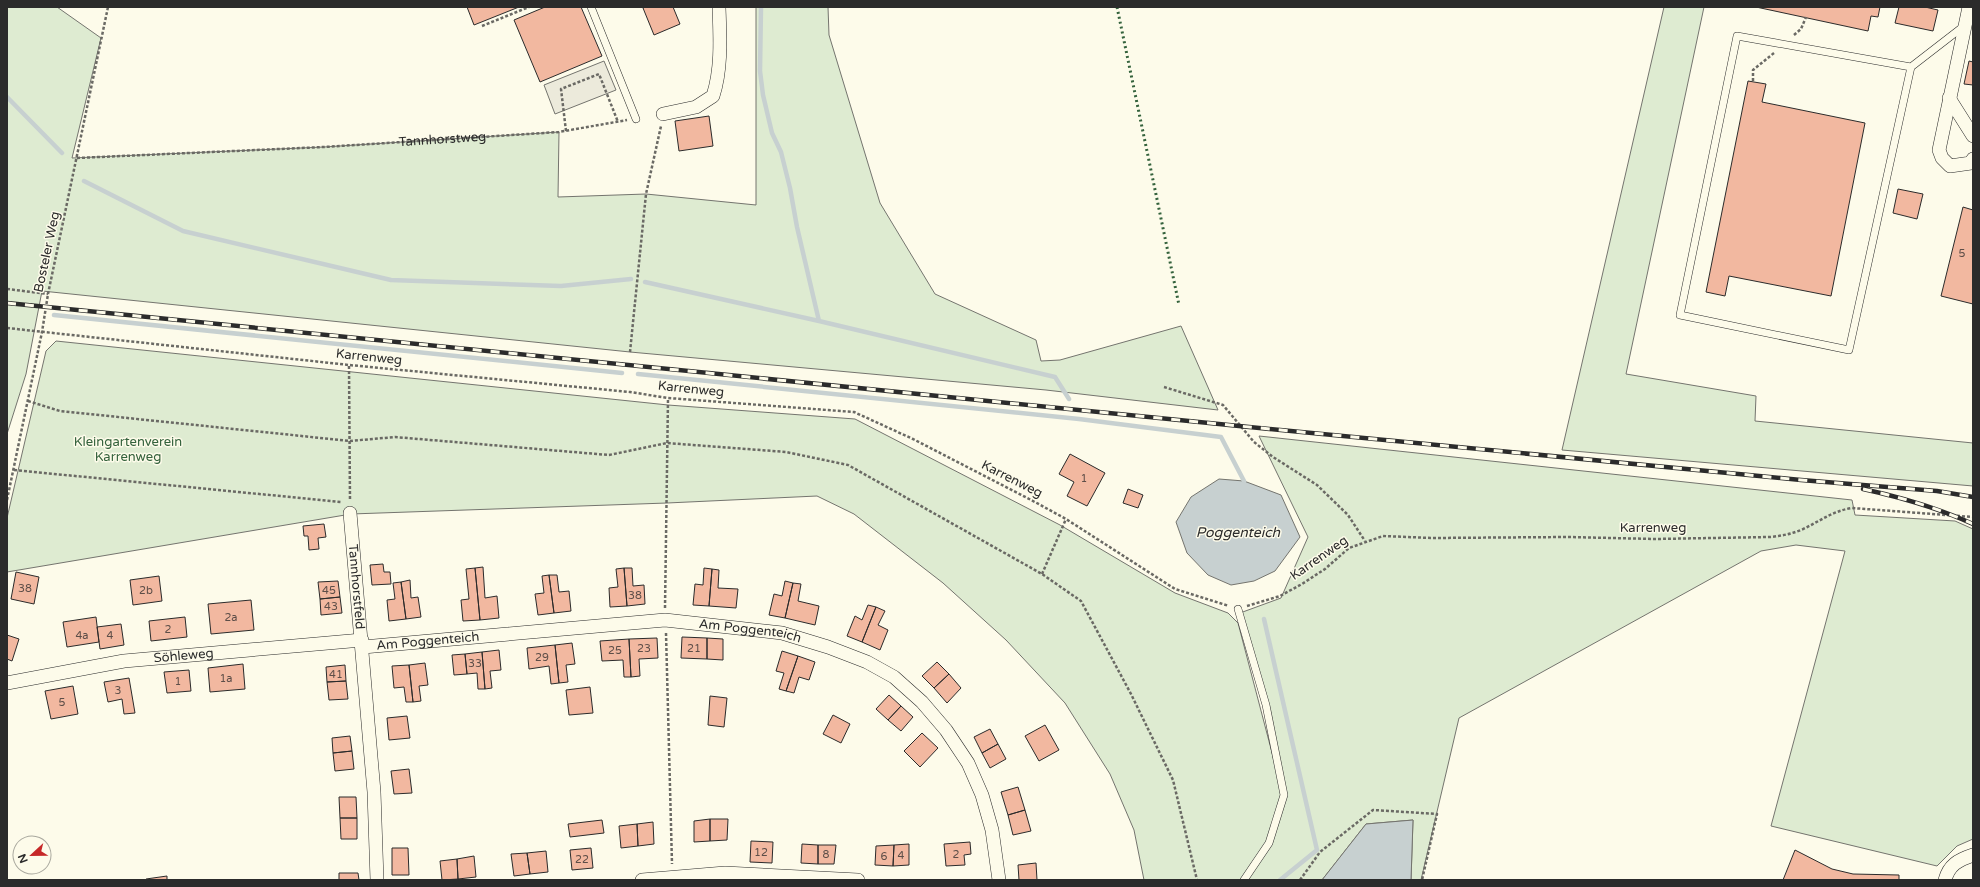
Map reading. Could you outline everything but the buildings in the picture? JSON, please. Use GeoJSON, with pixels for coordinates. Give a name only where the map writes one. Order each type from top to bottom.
{"type":"FeatureCollection","features":[{"type":"Feature","properties":{"kind":"street"},"geometry":{"type":"LineString","coordinates":[[663,114],[696,106],[713,96],[718,79],[720,34],[719,7]]}},
{"type":"Feature","properties":{"kind":"street"},"geometry":{"type":"LineString","coordinates":[[1969,7],[1948,98],[1939,150],[1942,158],[1950,166],[1971,163],[1973,159]]}},
{"type":"Feature","properties":{"kind":"street"},"geometry":{"type":"LineString","coordinates":[[1948,98],[1973,136]]}},
{"type":"Feature","properties":{"kind":"street","name":"Tannhorstfeld"},"geometry":{"type":"LineString","coordinates":[[350,508],[374,792],[378,880]]}},
{"type":"Feature","properties":{"kind":"street","name":"Am Poggenteich"},"geometry":{"type":"LineString","coordinates":[[362,643],[665,620],[782,633],[828,647],[867,662],[894,677],[922,702],[946,730],[968,763],[982,795],[992,830],[999,880]]}},
{"type":"Feature","properties":{"kind":"street","name":"Söhleweg"},"geometry":{"type":"LineString","coordinates":[[7,682],[124,662],[362,643]]}},
{"type":"Feature","properties":{"kind":"street"},"geometry":{"type":"LineString","coordinates":[[1945,880],[1948,869],[1965,858],[1973,856]]}},
{"type":"Feature","properties":{"kind":"street"},"geometry":{"type":"LineString","coordinates":[[642,880],[725,873],[858,880]]}},
{"type":"Feature","properties":{"kind":"lane"},"geometry":{"type":"LineString","coordinates":[[591,7],[636,119]]}},
{"type":"Feature","properties":{"kind":"lane"},"geometry":{"type":"LineString","coordinates":[[1911,67],[1737,36],[1680,315],[1849,350],[1911,67],[1965,26]]}},
{"type":"Feature","properties":{"kind":"lane"},"geometry":{"type":"LineString","coordinates":[[1238,609],[1266,705],[1284,795],[1269,843],[1244,880]]}},
{"type":"Feature","properties":{"kind":"path","name":"Bosteler Weg"},"geometry":{"type":"LineString","coordinates":[[7,500],[108,7]]}},
{"type":"Feature","properties":{"kind":"path"},"geometry":{"type":"LineString","coordinates":[[482,26],[529,7]]}},
{"type":"Feature","properties":{"kind":"path"},"geometry":{"type":"LineString","coordinates":[[566,131],[561,89],[599,74],[618,122]]}},
{"type":"Feature","properties":{"kind":"path"},"geometry":{"type":"LineString","coordinates":[[630,352],[646,194],[663,114]]}},
{"type":"Feature","properties":{"kind":"path","name":"Tannhorstweg"},"geometry":{"type":"LineString","coordinates":[[77,158],[324,147],[566,131],[636,119]]}},
{"type":"Feature","properties":{"kind":"path"},"geometry":{"type":"LineString","coordinates":[[7,289],[48,294]]}},
{"type":"Feature","properties":{"kind":"path","name":"Karrenweg"},"geometry":{"type":"LineString","coordinates":[[7,328],[349,366],[630,392],[668,398],[854,412],[914,439],[1066,519],[1175,589],[1238,609],[1280,596],[1325,569],[1349,548],[1365,541],[1383,536],[1432,538],[1568,537],[1655,539],[1770,537],[1785,536],[1801,530],[1839,510],[1852,508],[1973,517]]}},
{"type":"Feature","properties":{"kind":"path"},"geometry":{"type":"LineString","coordinates":[[14,470],[350,508],[349,366]]}},
{"type":"Feature","properties":{"kind":"path"},"geometry":{"type":"LineString","coordinates":[[1164,387],[1222,405],[1254,442],[1273,457],[1317,485],[1348,515],[1365,541]]}},
{"type":"Feature","properties":{"kind":"path"},"geometry":{"type":"LineString","coordinates":[[668,398],[665,620],[672,878]]}},
{"type":"Feature","properties":{"kind":"path"},"geometry":{"type":"LineString","coordinates":[[28,400],[60,410],[350,440],[395,437],[608,455],[667,443],[786,452],[848,465],[1042,574],[1081,601],[1173,780],[1197,880]]}},
{"type":"Feature","properties":{"kind":"path"},"geometry":{"type":"LineString","coordinates":[[1042,574],[1066,519]]}},
{"type":"Feature","properties":{"kind":"path"},"geometry":{"type":"LineString","coordinates":[[1300,880],[1320,852],[1373,810],[1437,814],[1422,880]]}},
{"type":"Feature","properties":{"kind":"green space"},"geometry":{"type":"Polygon","coordinates":[[[7,7],[57,7],[101,38],[72,158],[324,147],[559,132],[558,197],[646,194],[756,205],[756,7],[828,7],[829,35],[880,203],[935,294],[1036,340],[1041,361],[1060,360],[1181,326],[1218,410],[1046,390],[630,352],[42,291],[26,374],[7,434],[7,7]]]}},
{"type":"Feature","properties":{"kind":"green space"},"geometry":{"type":"Polygon","coordinates":[[[1664,7],[1704,7],[1626,374],[1756,396],[1755,421],[1973,443],[1973,486],[1562,450],[1664,7]]]}},
{"type":"Feature","properties":{"kind":"green space","name":"Kleingartenverein Karrenweg"},"geometry":{"type":"Polygon","coordinates":[[[56,341],[668,405],[855,419],[1060,525],[1175,593],[1228,613],[1238,623],[1281,787],[1266,704],[1240,613],[1281,598],[1308,537],[1259,436],[1852,500],[1855,515],[1955,521],[1973,529],[1973,839],[1957,846],[1937,866],[1771,826],[1845,551],[1796,545],[1761,551],[1459,718],[1421,880],[1411,880],[1413,820],[1366,824],[1322,880],[1144,880],[1134,830],[1110,774],[1065,703],[1006,640],[943,583],[854,514],[817,496],[667,503],[351,514],[7,572],[7,518],[46,351],[56,341]]]}},
{"type":"Feature","properties":{"kind":"shaded area"},"geometry":{"type":"Polygon","coordinates":[[[604,61],[616,90],[555,114],[544,85],[604,61]]]}},
{"type":"Feature","properties":{"kind":"water","name":"Poggenteich"},"geometry":{"type":"Polygon","coordinates":[[[1219,479],[1244,481],[1281,495],[1300,537],[1275,571],[1254,581],[1231,585],[1208,575],[1187,553],[1176,522],[1191,497],[1219,479]]]}},
{"type":"Feature","properties":{"kind":"water"},"geometry":{"type":"Polygon","coordinates":[[[1413,820],[1411,880],[1322,880],[1366,824],[1413,820]]]}},
{"type":"Feature","properties":{"kind":"waterway"},"geometry":{"type":"LineString","coordinates":[[761,7],[760,71],[763,95],[772,133],[781,152],[790,188],[797,227],[819,321]]}},
{"type":"Feature","properties":{"kind":"waterway"},"geometry":{"type":"LineString","coordinates":[[7,97],[62,153]]}},
{"type":"Feature","properties":{"kind":"waterway"},"geometry":{"type":"LineString","coordinates":[[84,181],[183,231],[391,280],[561,286],[631,279]]}},
{"type":"Feature","properties":{"kind":"waterway"},"geometry":{"type":"LineString","coordinates":[[645,282],[819,321],[1055,377],[1069,399]]}},
{"type":"Feature","properties":{"kind":"waterway"},"geometry":{"type":"LineString","coordinates":[[54,315],[622,373]]}},
{"type":"Feature","properties":{"kind":"waterway"},"geometry":{"type":"LineString","coordinates":[[638,374],[1079,419],[1221,437],[1244,481]]}},
{"type":"Feature","properties":{"kind":"waterway"},"geometry":{"type":"LineString","coordinates":[[1264,619],[1317,850],[1280,880]]}},
{"type":"Feature","properties":{"kind":"railway"},"geometry":{"type":"LineString","coordinates":[[7,303],[1239,426],[1801,480],[1937,491],[1973,497]]}},
{"type":"Feature","properties":{"kind":"railway"},"geometry":{"type":"LineString","coordinates":[[1863,489],[1919,504],[1973,524]]}},
{"type":"Feature","properties":{"kind":"hedge"},"geometry":{"type":"LineString","coordinates":[[1117,7],[1179,305]]}}]}
